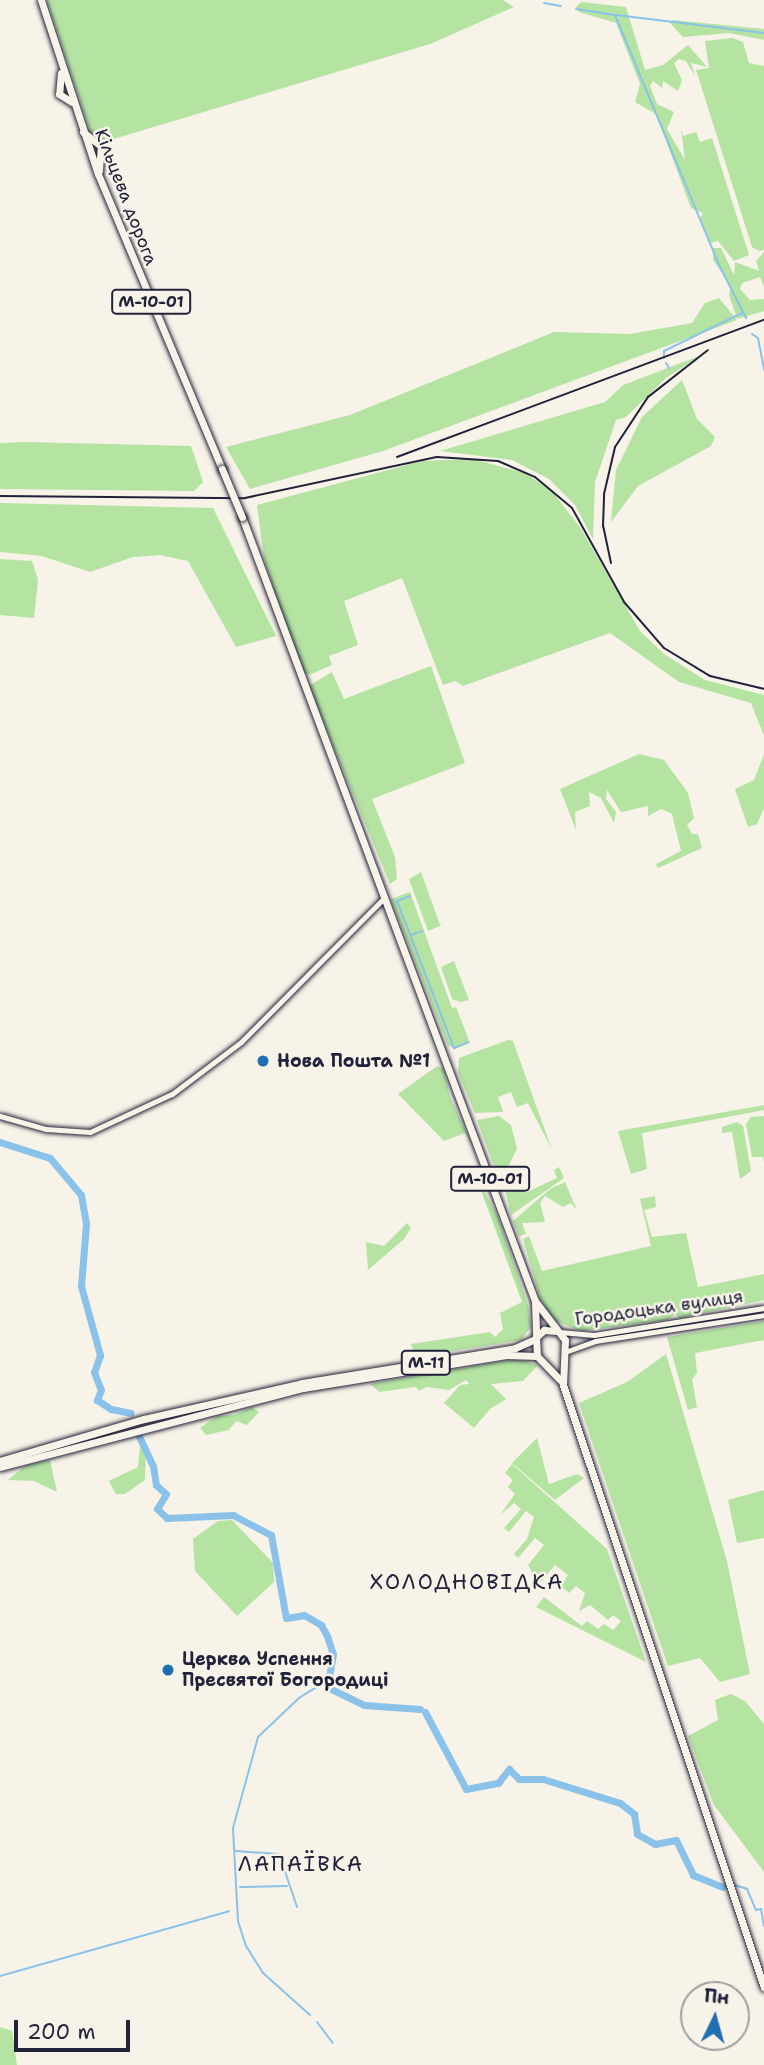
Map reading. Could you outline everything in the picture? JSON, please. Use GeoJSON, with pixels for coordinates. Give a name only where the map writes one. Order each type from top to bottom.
{"type":"FeatureCollection","features":[{"type":"Feature","properties":{"kind":"highway","name":"Кільцева дорога"},"geometry":{"type":"LineString","coordinates":[[41,0],[61,68],[98,174],[242,517],[310,710],[385,897]]}},
{"type":"Feature","properties":{"kind":"highway"},"geometry":{"type":"LineString","coordinates":[[83,132],[101,146],[98,174]]}},
{"type":"Feature","properties":{"kind":"highway","name":"М-10-01"},"geometry":{"type":"LineString","coordinates":[[385,897],[535,1301],[565,1340],[562,1382],[764,1987]]}},
{"type":"Feature","properties":{"kind":"highway","name":"М-10-01"},"geometry":{"type":"LineString","coordinates":[[535,1301],[537,1356],[545,1361],[562,1382]]}},
{"type":"Feature","properties":{"kind":"highway","name":"М-11"},"geometry":{"type":"LineString","coordinates":[[0,1461],[144,1419],[302,1383],[515,1348],[547,1330],[558,1332]]}},
{"type":"Feature","properties":{"kind":"highway"},"geometry":{"type":"LineString","coordinates":[[545,1361],[563,1354]]}},
{"type":"Feature","properties":{"kind":"highway","name":"М-11"},"geometry":{"type":"LineString","coordinates":[[0,1467],[261,1398],[506,1355],[537,1356]]}},
{"type":"Feature","properties":{"kind":"main road"},"geometry":{"type":"LineString","coordinates":[[0,1116],[46,1129],[90,1132],[172,1094],[249,1034],[385,897]]}},
{"type":"Feature","properties":{"kind":"main road","name":"Городоцька вулиця"},"geometry":{"type":"LineString","coordinates":[[558,1332],[582,1336],[764,1308]]}},
{"type":"Feature","properties":{"kind":"main road","name":"Городоцька вулиця"},"geometry":{"type":"LineString","coordinates":[[563,1354],[595,1341],[764,1315]]}},
{"type":"Feature","properties":{"kind":"green space"},"geometry":{"type":"Polygon","coordinates":[[[47,0],[503,0],[514,7],[430,44],[107,141],[92,136],[47,0]]]}},
{"type":"Feature","properties":{"kind":"green space"},"geometry":{"type":"Polygon","coordinates":[[[581,2],[626,7],[645,70],[663,65],[688,45],[707,67],[691,63],[695,76],[686,61],[679,59],[674,63],[682,80],[678,91],[663,81],[662,88],[653,81],[650,86],[657,104],[674,112],[667,129],[685,160],[681,129],[683,136],[696,132],[700,142],[712,138],[749,255],[734,261],[718,241],[711,243],[700,219],[703,213],[691,208],[656,114],[635,102],[640,84],[616,23],[579,12],[576,7],[581,2]]]}},
{"type":"Feature","properties":{"kind":"green space"},"geometry":{"type":"Polygon","coordinates":[[[673,20],[764,29],[764,40],[729,33],[683,37],[670,23],[673,20]]]}},
{"type":"Feature","properties":{"kind":"green space"},"geometry":{"type":"Polygon","coordinates":[[[733,38],[743,42],[749,63],[764,66],[764,250],[759,251],[752,247],[696,70],[709,68],[705,41],[733,38]]]}},
{"type":"Feature","properties":{"kind":"green space"},"geometry":{"type":"Polygon","coordinates":[[[713,248],[721,248],[734,275],[735,262],[759,271],[756,261],[764,252],[764,287],[760,277],[742,283],[740,289],[750,300],[764,299],[764,311],[737,319],[729,295],[731,286],[713,260],[713,248]]]}},
{"type":"Feature","properties":{"kind":"green space"},"geometry":{"type":"Polygon","coordinates":[[[719,298],[737,320],[383,451],[250,489],[226,447],[350,415],[554,332],[630,334],[692,323],[705,303],[719,298]]]}},
{"type":"Feature","properties":{"kind":"green space"},"geometry":{"type":"Polygon","coordinates":[[[702,355],[666,378],[626,417],[616,420],[595,482],[593,539],[575,505],[549,479],[512,460],[440,451],[605,402],[623,385],[702,355]]]}},
{"type":"Feature","properties":{"kind":"green space"},"geometry":{"type":"Polygon","coordinates":[[[682,380],[697,419],[715,437],[711,446],[638,486],[611,522],[616,470],[642,417],[682,380]]]}},
{"type":"Feature","properties":{"kind":"green space"},"geometry":{"type":"Polygon","coordinates":[[[0,443],[191,446],[203,482],[194,491],[0,489],[0,443]]]}},
{"type":"Feature","properties":{"kind":"green space"},"geometry":{"type":"Polygon","coordinates":[[[472,459],[525,473],[551,490],[580,527],[640,631],[664,654],[705,680],[764,695],[764,736],[751,703],[679,682],[610,633],[463,686],[455,681],[443,685],[402,578],[344,601],[358,645],[329,656],[332,665],[309,675],[300,671],[264,558],[257,505],[422,461],[472,459]]]}},
{"type":"Feature","properties":{"kind":"green space"},"geometry":{"type":"Polygon","coordinates":[[[0,503],[213,508],[276,636],[236,647],[188,561],[160,555],[133,557],[90,572],[42,556],[0,552],[0,503]]]}},
{"type":"Feature","properties":{"kind":"green space"},"geometry":{"type":"Polygon","coordinates":[[[0,559],[32,561],[38,580],[34,618],[0,615],[0,559]]]}},
{"type":"Feature","properties":{"kind":"green space"},"geometry":{"type":"Polygon","coordinates":[[[431,666],[465,763],[372,799],[395,857],[397,879],[390,884],[309,686],[332,672],[344,699],[431,666]]]}},
{"type":"Feature","properties":{"kind":"green space"},"geometry":{"type":"Polygon","coordinates":[[[639,754],[664,760],[688,793],[694,818],[687,825],[692,834],[698,834],[702,848],[658,868],[656,864],[681,851],[672,814],[661,809],[648,816],[648,806],[621,812],[607,790],[606,799],[616,812],[614,823],[601,798],[589,792],[590,806],[575,812],[576,830],[560,789],[639,754]]]}},
{"type":"Feature","properties":{"kind":"green space"},"geometry":{"type":"Polygon","coordinates":[[[764,754],[764,808],[757,824],[748,827],[735,789],[754,780],[764,754]]]}},
{"type":"Feature","properties":{"kind":"green space"},"geometry":{"type":"Polygon","coordinates":[[[421,872],[440,925],[444,924],[428,931],[409,879],[421,872]]]}},
{"type":"Feature","properties":{"kind":"green space"},"geometry":{"type":"Polygon","coordinates":[[[410,892],[452,1008],[456,1007],[470,1043],[455,1049],[448,1045],[391,899],[410,892]]]}},
{"type":"Feature","properties":{"kind":"green space"},"geometry":{"type":"Polygon","coordinates":[[[454,961],[469,1000],[461,1002],[452,999],[441,967],[454,961]]]}},
{"type":"Feature","properties":{"kind":"green space"},"geometry":{"type":"Polygon","coordinates":[[[508,1040],[513,1041],[552,1150],[528,1103],[517,1107],[511,1092],[498,1097],[503,1112],[475,1113],[458,1073],[459,1058],[508,1040]]]}},
{"type":"Feature","properties":{"kind":"green space"},"geometry":{"type":"Polygon","coordinates":[[[437,1066],[444,1069],[450,1097],[475,1151],[465,1133],[444,1141],[398,1094],[437,1066]]]}},
{"type":"Feature","properties":{"kind":"green space"},"geometry":{"type":"Polygon","coordinates":[[[764,1105],[764,1110],[642,1133],[647,1169],[631,1174],[618,1131],[764,1105]]]}},
{"type":"Feature","properties":{"kind":"green space"},"geometry":{"type":"Polygon","coordinates":[[[499,1116],[511,1125],[517,1149],[500,1182],[477,1120],[499,1116]]]}},
{"type":"Feature","properties":{"kind":"green space"},"geometry":{"type":"Polygon","coordinates":[[[764,1116],[764,1162],[763,1157],[752,1157],[746,1124],[751,1117],[764,1116]]]}},
{"type":"Feature","properties":{"kind":"green space"},"geometry":{"type":"Polygon","coordinates":[[[737,1122],[743,1126],[751,1171],[740,1179],[732,1132],[722,1133],[722,1127],[737,1122]]]}},
{"type":"Feature","properties":{"kind":"green space"},"geometry":{"type":"Polygon","coordinates":[[[559,1167],[564,1178],[511,1215],[505,1189],[512,1173],[525,1193],[557,1178],[554,1170],[559,1167]]]}},
{"type":"Feature","properties":{"kind":"green space"},"geometry":{"type":"Polygon","coordinates":[[[478,1179],[498,1217],[528,1305],[531,1327],[521,1340],[415,1357],[411,1344],[490,1332],[495,1337],[503,1329],[500,1313],[522,1302],[479,1185],[465,1185],[478,1179]]]}},
{"type":"Feature","properties":{"kind":"green space"},"geometry":{"type":"Polygon","coordinates":[[[565,1182],[577,1210],[571,1203],[563,1207],[545,1196],[540,1203],[545,1222],[522,1223],[526,1234],[519,1236],[513,1221],[550,1189],[565,1182]]]}},
{"type":"Feature","properties":{"kind":"green space"},"geometry":{"type":"Polygon","coordinates":[[[655,1196],[656,1207],[644,1210],[652,1237],[686,1233],[698,1287],[764,1274],[764,1300],[679,1318],[676,1314],[667,1320],[581,1331],[553,1320],[540,1298],[523,1239],[529,1236],[542,1271],[651,1246],[640,1199],[655,1196]]]}},
{"type":"Feature","properties":{"kind":"green space"},"geometry":{"type":"Polygon","coordinates":[[[407,1223],[411,1228],[404,1239],[368,1270],[366,1242],[384,1246],[407,1223]]]}},
{"type":"Feature","properties":{"kind":"green space"},"geometry":{"type":"Polygon","coordinates":[[[764,1321],[764,1340],[695,1353],[697,1373],[692,1379],[697,1407],[688,1410],[667,1337],[764,1321]]]}},
{"type":"Feature","properties":{"kind":"green space"},"geometry":{"type":"Polygon","coordinates":[[[666,1354],[727,1561],[750,1674],[720,1682],[700,1658],[668,1666],[579,1403],[627,1382],[666,1354]]]}},
{"type":"Feature","properties":{"kind":"green space"},"geometry":{"type":"Polygon","coordinates":[[[516,1359],[538,1365],[523,1381],[491,1384],[506,1399],[490,1409],[474,1428],[444,1403],[460,1385],[469,1384],[466,1380],[449,1390],[427,1387],[419,1391],[416,1387],[379,1392],[370,1384],[516,1359]]]}},
{"type":"Feature","properties":{"kind":"green space"},"geometry":{"type":"Polygon","coordinates":[[[252,1407],[259,1412],[247,1425],[236,1421],[229,1430],[206,1435],[200,1428],[217,1416],[234,1415],[252,1407]]]}},
{"type":"Feature","properties":{"kind":"green space"},"geometry":{"type":"Polygon","coordinates":[[[537,1438],[549,1484],[577,1474],[584,1478],[555,1500],[512,1463],[537,1438]]]}},
{"type":"Feature","properties":{"kind":"green space"},"geometry":{"type":"Polygon","coordinates":[[[140,1445],[146,1445],[145,1480],[125,1494],[116,1494],[109,1481],[138,1467],[140,1445]]]}},
{"type":"Feature","properties":{"kind":"green space"},"geometry":{"type":"Polygon","coordinates":[[[50,1460],[57,1492],[34,1481],[8,1480],[25,1466],[50,1460]]]}},
{"type":"Feature","properties":{"kind":"green space"},"geometry":{"type":"Polygon","coordinates":[[[512,1464],[607,1549],[646,1662],[536,1607],[544,1597],[582,1626],[587,1621],[598,1629],[604,1624],[613,1630],[621,1621],[613,1615],[608,1620],[590,1605],[579,1611],[585,1593],[576,1586],[569,1593],[561,1586],[568,1575],[555,1565],[541,1582],[534,1576],[528,1565],[544,1545],[535,1538],[518,1558],[514,1554],[527,1539],[534,1517],[526,1511],[509,1532],[504,1528],[521,1509],[514,1503],[500,1515],[515,1494],[508,1487],[513,1480],[505,1473],[512,1464]]]}},
{"type":"Feature","properties":{"kind":"green space"},"geometry":{"type":"Polygon","coordinates":[[[764,1490],[764,1538],[737,1543],[728,1500],[764,1490]]]}},
{"type":"Feature","properties":{"kind":"green space"},"geometry":{"type":"Polygon","coordinates":[[[232,1520],[273,1563],[274,1582],[237,1616],[195,1571],[193,1539],[218,1521],[232,1520]]]}},
{"type":"Feature","properties":{"kind":"green space"},"geometry":{"type":"Polygon","coordinates":[[[731,1694],[745,1701],[764,1724],[764,1872],[714,1805],[688,1736],[718,1720],[715,1700],[731,1694]]]}},
{"type":"Feature","properties":{"kind":"green space"},"geometry":{"type":"Polygon","coordinates":[[[0,2027],[12,2031],[17,2065],[0,2065],[0,2027]]]}},
{"type":"Feature","properties":{"kind":"waterway"},"geometry":{"type":"LineString","coordinates":[[544,3],[561,6]]}},
{"type":"Feature","properties":{"kind":"waterway"},"geometry":{"type":"LineString","coordinates":[[576,9],[615,15],[718,263],[746,318]]}},
{"type":"Feature","properties":{"kind":"waterway"},"geometry":{"type":"LineString","coordinates":[[616,15],[764,33]]}},
{"type":"Feature","properties":{"kind":"waterway"},"geometry":{"type":"LineString","coordinates":[[664,358],[664,351],[742,313]]}},
{"type":"Feature","properties":{"kind":"waterway"},"geometry":{"type":"LineString","coordinates":[[752,334],[758,338],[764,370]]}},
{"type":"Feature","properties":{"kind":"waterway"},"geometry":{"type":"LineString","coordinates":[[666,363],[669,368]]}},
{"type":"Feature","properties":{"kind":"waterway"},"geometry":{"type":"LineString","coordinates":[[410,896],[397,901],[454,1048],[468,1042]]}},
{"type":"Feature","properties":{"kind":"waterway"},"geometry":{"type":"LineString","coordinates":[[411,935],[422,931]]}},
{"type":"Feature","properties":{"kind":"waterway"},"geometry":{"type":"LineString","coordinates":[[0,1142],[50,1158],[81,1195],[86,1224],[81,1286],[100,1355],[94,1372],[101,1390],[97,1400],[111,1409],[131,1413]]}},
{"type":"Feature","properties":{"kind":"waterway"},"geometry":{"type":"LineString","coordinates":[[138,1434],[153,1466],[156,1485],[166,1494],[157,1509],[167,1518],[233,1515],[271,1535],[286,1618],[304,1615],[321,1625],[327,1636],[333,1654],[327,1687],[364,1705],[420,1709]]}},
{"type":"Feature","properties":{"kind":"waterway"},"geometry":{"type":"LineString","coordinates":[[310,2015],[263,1973],[246,1946],[238,1921],[233,1828],[258,1737],[299,1698],[330,1679]]}},
{"type":"Feature","properties":{"kind":"waterway"},"geometry":{"type":"LineString","coordinates":[[425,1712],[466,1789],[498,1783],[509,1769],[519,1779],[543,1779],[620,1803],[634,1814],[637,1834],[655,1844],[676,1840],[693,1875],[723,1887]]}},
{"type":"Feature","properties":{"kind":"waterway"},"geometry":{"type":"LineString","coordinates":[[236,1851],[279,1854],[297,1907]]}},
{"type":"Feature","properties":{"kind":"waterway"},"geometry":{"type":"LineString","coordinates":[[735,1885],[747,1889],[756,1910],[761,1909],[764,1926]]}},
{"type":"Feature","properties":{"kind":"waterway"},"geometry":{"type":"LineString","coordinates":[[240,1887],[287,1886]]}},
{"type":"Feature","properties":{"kind":"waterway"},"geometry":{"type":"LineString","coordinates":[[0,1976],[229,1911]]}},
{"type":"Feature","properties":{"kind":"waterway"},"geometry":{"type":"LineString","coordinates":[[317,2022],[333,2043]]}},
{"type":"Feature","properties":{"kind":"railway"},"geometry":{"type":"LineString","coordinates":[[397,457],[764,320]]}},
{"type":"Feature","properties":{"kind":"railway"},"geometry":{"type":"LineString","coordinates":[[611,563],[603,526],[604,494],[615,447],[648,397],[708,350]]}},
{"type":"Feature","properties":{"kind":"railway"},"geometry":{"type":"LineString","coordinates":[[0,496],[245,498],[437,457],[498,461],[535,477],[572,508],[624,602],[664,648],[710,676],[764,689]]}},
{"type":"Feature","properties":{"kind":"place","name":"Нова Пошта №1"},"geometry":{"type":"Point","coordinates":[263,1061]}},
{"type":"Feature","properties":{"kind":"place","name":"Церква Успення Пресвятої Богородиці"},"geometry":{"type":"Point","coordinates":[168,1670]}},
{"type":"Feature","properties":{"kind":"district","name":"ХОЛОДНОВІДКА"},"geometry":{"type":"Point","coordinates":[467,1582]}},
{"type":"Feature","properties":{"kind":"district","name":"ЛАПАЇВКА"},"geometry":{"type":"Point","coordinates":[301,1864]}}]}
